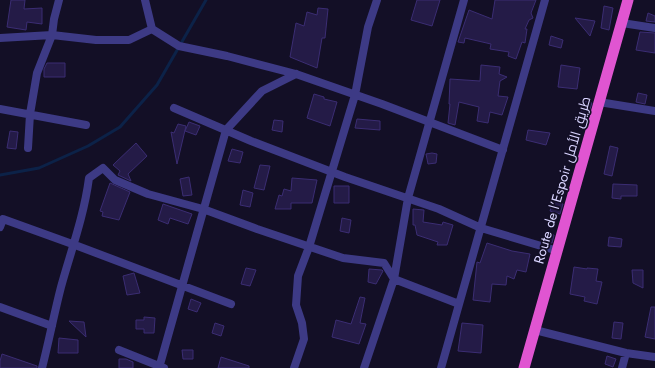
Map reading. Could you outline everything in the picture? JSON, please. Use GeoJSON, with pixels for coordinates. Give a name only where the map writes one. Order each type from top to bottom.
{"type":"FeatureCollection","features":[{"type":"Feature","properties":{"kind":"highway","name":"Route de l’Espoir طريق الأمل"},"geometry":{"type":"LineString","coordinates":[[524,368],[628,0]]}},
{"type":"Feature","properties":{"kind":"street"},"geometry":{"type":"LineString","coordinates":[[28,148],[30,114],[37,73],[52,35],[59,0]]}},
{"type":"Feature","properties":{"kind":"street"},"geometry":{"type":"LineString","coordinates":[[145,0],[152,29],[179,46],[227,56],[296,74],[503,150]]}},
{"type":"Feature","properties":{"kind":"street"},"geometry":{"type":"LineString","coordinates":[[294,368],[304,338],[302,323],[296,305],[298,276],[309,247],[356,95],[368,27],[377,0]]}},
{"type":"Feature","properties":{"kind":"street"},"geometry":{"type":"LineString","coordinates":[[364,368],[394,279],[408,198],[464,0]]}},
{"type":"Feature","properties":{"kind":"street"},"geometry":{"type":"LineString","coordinates":[[441,368],[545,0]]}},
{"type":"Feature","properties":{"kind":"street"},"geometry":{"type":"LineString","coordinates":[[622,23],[655,28]]}},
{"type":"Feature","properties":{"kind":"street"},"geometry":{"type":"LineString","coordinates":[[0,38],[52,35],[96,40],[129,40],[152,29]]}},
{"type":"Feature","properties":{"kind":"street"},"geometry":{"type":"LineString","coordinates":[[118,350],[161,367],[182,285],[226,130],[262,91],[296,74]]}},
{"type":"Feature","properties":{"kind":"street"},"geometry":{"type":"LineString","coordinates":[[599,102],[655,111]]}},
{"type":"Feature","properties":{"kind":"street"},"geometry":{"type":"LineString","coordinates":[[174,108],[331,172],[440,209],[481,228],[558,251]]}},
{"type":"Feature","properties":{"kind":"street"},"geometry":{"type":"LineString","coordinates":[[0,109],[86,125]]}},
{"type":"Feature","properties":{"kind":"street"},"geometry":{"type":"LineString","coordinates":[[42,368],[61,287],[75,245],[86,202],[89,178],[103,168],[115,180],[148,194],[203,209],[257,230],[343,258],[384,263],[394,279],[459,304]]}},
{"type":"Feature","properties":{"kind":"street"},"geometry":{"type":"LineString","coordinates":[[0,227],[3,219],[231,304]]}},
{"type":"Feature","properties":{"kind":"street"},"geometry":{"type":"LineString","coordinates":[[0,308],[52,326]]}},
{"type":"Feature","properties":{"kind":"street"},"geometry":{"type":"LineString","coordinates":[[535,330],[626,352],[655,357]]}},
{"type":"Feature","properties":{"kind":"street"},"geometry":{"type":"LineString","coordinates":[[622,368],[626,352]]}},
{"type":"Feature","properties":{"kind":"building"},"geometry":{"type":"Polygon","coordinates":[[[11,0],[25,0],[24,9],[42,8],[42,24],[27,22],[26,30],[7,27],[11,0]]]}},
{"type":"Feature","properties":{"kind":"building"},"geometry":{"type":"Polygon","coordinates":[[[417,0],[440,0],[432,26],[411,20],[417,0]]]}},
{"type":"Feature","properties":{"kind":"building"},"geometry":{"type":"Polygon","coordinates":[[[495,0],[536,0],[531,13],[533,18],[529,20],[525,29],[527,29],[525,43],[522,42],[516,59],[508,56],[509,52],[490,49],[491,44],[465,38],[464,43],[458,42],[469,10],[492,19],[495,0]]]}},
{"type":"Feature","properties":{"kind":"building"},"geometry":{"type":"Polygon","coordinates":[[[604,6],[613,8],[609,30],[601,28],[604,6]]]}},
{"type":"Feature","properties":{"kind":"building"},"geometry":{"type":"Polygon","coordinates":[[[318,8],[328,9],[325,38],[322,38],[317,68],[290,57],[296,23],[304,26],[307,12],[317,15],[318,8]]]}},
{"type":"Feature","properties":{"kind":"building"},"geometry":{"type":"Polygon","coordinates":[[[648,13],[655,16],[655,22],[646,21],[648,13]]]}},
{"type":"Feature","properties":{"kind":"building"},"geometry":{"type":"Polygon","coordinates":[[[575,18],[595,21],[590,36],[575,18]]]}},
{"type":"Feature","properties":{"kind":"building"},"geometry":{"type":"Polygon","coordinates":[[[640,32],[655,33],[655,53],[636,50],[640,32]]]}},
{"type":"Feature","properties":{"kind":"building"},"geometry":{"type":"Polygon","coordinates":[[[551,36],[563,40],[561,48],[549,45],[551,36]]]}},
{"type":"Feature","properties":{"kind":"building"},"geometry":{"type":"Polygon","coordinates":[[[47,63],[65,63],[65,77],[44,77],[44,69],[47,63]]]}},
{"type":"Feature","properties":{"kind":"building"},"geometry":{"type":"Polygon","coordinates":[[[481,65],[500,67],[499,74],[507,77],[500,81],[498,96],[508,97],[502,115],[490,112],[488,123],[477,121],[479,107],[459,102],[455,125],[448,123],[450,79],[480,81],[481,65]]]}},
{"type":"Feature","properties":{"kind":"building"},"geometry":{"type":"Polygon","coordinates":[[[561,65],[580,68],[577,89],[558,87],[561,65]]]}},
{"type":"Feature","properties":{"kind":"building"},"geometry":{"type":"Polygon","coordinates":[[[638,93],[647,95],[645,104],[636,102],[638,93]]]}},
{"type":"Feature","properties":{"kind":"building"},"geometry":{"type":"Polygon","coordinates":[[[314,94],[324,97],[324,99],[337,102],[330,126],[307,118],[314,94]]]}},
{"type":"Feature","properties":{"kind":"building"},"geometry":{"type":"Polygon","coordinates":[[[584,101],[592,103],[587,118],[580,117],[584,101]]]}},
{"type":"Feature","properties":{"kind":"building"},"geometry":{"type":"Polygon","coordinates":[[[357,119],[380,121],[380,130],[355,128],[357,119]]]}},
{"type":"Feature","properties":{"kind":"building"},"geometry":{"type":"Polygon","coordinates":[[[274,120],[283,121],[282,132],[272,130],[274,120]]]}},
{"type":"Feature","properties":{"kind":"building"},"geometry":{"type":"Polygon","coordinates":[[[189,122],[200,126],[196,135],[185,131],[189,122]]]}},
{"type":"Feature","properties":{"kind":"building"},"geometry":{"type":"Polygon","coordinates":[[[178,124],[186,126],[177,164],[171,132],[174,133],[178,124]]]}},
{"type":"Feature","properties":{"kind":"building"},"geometry":{"type":"Polygon","coordinates":[[[528,130],[550,133],[546,145],[526,140],[528,130]]]}},
{"type":"Feature","properties":{"kind":"building"},"geometry":{"type":"Polygon","coordinates":[[[10,131],[18,132],[16,149],[7,148],[10,131]]]}},
{"type":"Feature","properties":{"kind":"building"},"geometry":{"type":"Polygon","coordinates":[[[136,143],[147,156],[128,174],[131,181],[118,175],[120,171],[113,165],[136,143]]]}},
{"type":"Feature","properties":{"kind":"building"},"geometry":{"type":"Polygon","coordinates":[[[610,146],[618,148],[612,176],[604,174],[610,146]]]}},
{"type":"Feature","properties":{"kind":"building"},"geometry":{"type":"Polygon","coordinates":[[[232,149],[243,152],[240,163],[228,161],[232,149]]]}},
{"type":"Feature","properties":{"kind":"building"},"geometry":{"type":"Polygon","coordinates":[[[426,154],[437,154],[436,163],[428,164],[426,154]]]}},
{"type":"Feature","properties":{"kind":"building"},"geometry":{"type":"Polygon","coordinates":[[[260,165],[270,166],[264,190],[254,188],[260,165]]]}},
{"type":"Feature","properties":{"kind":"building"},"geometry":{"type":"Polygon","coordinates":[[[189,177],[192,195],[183,196],[180,179],[189,177]]]}},
{"type":"Feature","properties":{"kind":"building"},"geometry":{"type":"Polygon","coordinates":[[[292,178],[317,180],[312,203],[291,203],[291,209],[275,209],[279,195],[282,196],[284,189],[291,191],[292,178]]]}},
{"type":"Feature","properties":{"kind":"building"},"geometry":{"type":"Polygon","coordinates":[[[110,183],[130,192],[119,220],[102,216],[103,212],[100,211],[110,183]]]}},
{"type":"Feature","properties":{"kind":"building"},"geometry":{"type":"Polygon","coordinates":[[[613,184],[637,185],[637,196],[621,196],[621,199],[612,198],[613,184]]]}},
{"type":"Feature","properties":{"kind":"building"},"geometry":{"type":"Polygon","coordinates":[[[334,186],[349,186],[349,203],[334,203],[334,186]]]}},
{"type":"Feature","properties":{"kind":"building"},"geometry":{"type":"Polygon","coordinates":[[[243,190],[253,193],[250,207],[240,205],[243,190]]]}},
{"type":"Feature","properties":{"kind":"building"},"geometry":{"type":"Polygon","coordinates":[[[553,201],[563,204],[560,214],[550,211],[553,201]]]}},
{"type":"Feature","properties":{"kind":"building"},"geometry":{"type":"Polygon","coordinates":[[[163,204],[192,214],[188,224],[170,218],[168,224],[158,220],[163,204]]]}},
{"type":"Feature","properties":{"kind":"building"},"geometry":{"type":"Polygon","coordinates":[[[413,209],[424,210],[423,222],[442,225],[443,222],[453,225],[447,245],[437,245],[438,242],[417,235],[415,225],[413,225],[413,209]]]}},
{"type":"Feature","properties":{"kind":"building"},"geometry":{"type":"Polygon","coordinates":[[[342,218],[351,220],[349,233],[340,231],[342,218]]]}},
{"type":"Feature","properties":{"kind":"building"},"geometry":{"type":"Polygon","coordinates":[[[545,233],[554,235],[552,243],[543,241],[545,233]]]}},
{"type":"Feature","properties":{"kind":"building"},"geometry":{"type":"Polygon","coordinates":[[[609,237],[622,239],[621,247],[608,246],[609,237]]]}},
{"type":"Feature","properties":{"kind":"building"},"geometry":{"type":"Polygon","coordinates":[[[487,243],[512,251],[530,254],[526,272],[517,270],[514,279],[507,276],[506,285],[492,284],[490,302],[473,300],[477,262],[480,263],[487,243]]]}},
{"type":"Feature","properties":{"kind":"building"},"geometry":{"type":"Polygon","coordinates":[[[574,267],[598,269],[596,281],[602,282],[597,304],[584,301],[585,297],[570,294],[574,267]]]}},
{"type":"Feature","properties":{"kind":"building"},"geometry":{"type":"Polygon","coordinates":[[[246,268],[256,270],[250,286],[241,284],[246,268]]]}},
{"type":"Feature","properties":{"kind":"building"},"geometry":{"type":"Polygon","coordinates":[[[369,269],[383,271],[376,284],[368,282],[369,269]]]}},
{"type":"Feature","properties":{"kind":"building"},"geometry":{"type":"Polygon","coordinates":[[[632,270],[643,270],[643,288],[633,283],[632,270]]]}},
{"type":"Feature","properties":{"kind":"building"},"geometry":{"type":"Polygon","coordinates":[[[134,273],[140,293],[127,295],[123,276],[134,273]]]}},
{"type":"Feature","properties":{"kind":"building"},"geometry":{"type":"Polygon","coordinates":[[[360,297],[365,298],[360,323],[366,324],[359,344],[332,337],[336,320],[351,324],[360,297]]]}},
{"type":"Feature","properties":{"kind":"building"},"geometry":{"type":"Polygon","coordinates":[[[191,299],[201,303],[197,312],[188,309],[191,299]]]}},
{"type":"Feature","properties":{"kind":"building"},"geometry":{"type":"Polygon","coordinates":[[[651,307],[655,307],[655,339],[645,337],[651,307]]]}},
{"type":"Feature","properties":{"kind":"building"},"geometry":{"type":"Polygon","coordinates":[[[144,317],[155,318],[154,333],[144,333],[144,329],[136,329],[136,320],[144,320],[144,317]]]}},
{"type":"Feature","properties":{"kind":"building"},"geometry":{"type":"Polygon","coordinates":[[[69,321],[84,322],[86,337],[69,321]]]}},
{"type":"Feature","properties":{"kind":"building"},"geometry":{"type":"Polygon","coordinates":[[[614,322],[623,323],[621,339],[612,338],[614,322]]]}},
{"type":"Feature","properties":{"kind":"building"},"geometry":{"type":"Polygon","coordinates":[[[215,323],[224,326],[221,336],[212,333],[215,323]]]}},
{"type":"Feature","properties":{"kind":"building"},"geometry":{"type":"Polygon","coordinates":[[[462,323],[483,325],[481,353],[458,351],[462,323]]]}},
{"type":"Feature","properties":{"kind":"building"},"geometry":{"type":"Polygon","coordinates":[[[59,338],[78,340],[78,353],[58,353],[59,338]]]}},
{"type":"Feature","properties":{"kind":"building"},"geometry":{"type":"Polygon","coordinates":[[[182,350],[193,350],[193,359],[183,359],[182,350]]]}},
{"type":"Feature","properties":{"kind":"building"},"geometry":{"type":"Polygon","coordinates":[[[2,354],[37,366],[37,368],[0,368],[2,354]]]}},
{"type":"Feature","properties":{"kind":"building"},"geometry":{"type":"Polygon","coordinates":[[[607,356],[616,359],[613,367],[605,364],[607,356]]]}},
{"type":"Feature","properties":{"kind":"building"},"geometry":{"type":"Polygon","coordinates":[[[221,357],[249,366],[249,368],[218,368],[221,357]]]}},
{"type":"Feature","properties":{"kind":"building"},"geometry":{"type":"Polygon","coordinates":[[[119,359],[126,359],[133,362],[133,368],[119,368],[119,359]]]}},
{"type":"Feature","properties":{"kind":"waterway"},"geometry":{"type":"LineString","coordinates":[[0,175],[39,168],[88,146],[120,127],[157,85],[206,0]]}}]}
